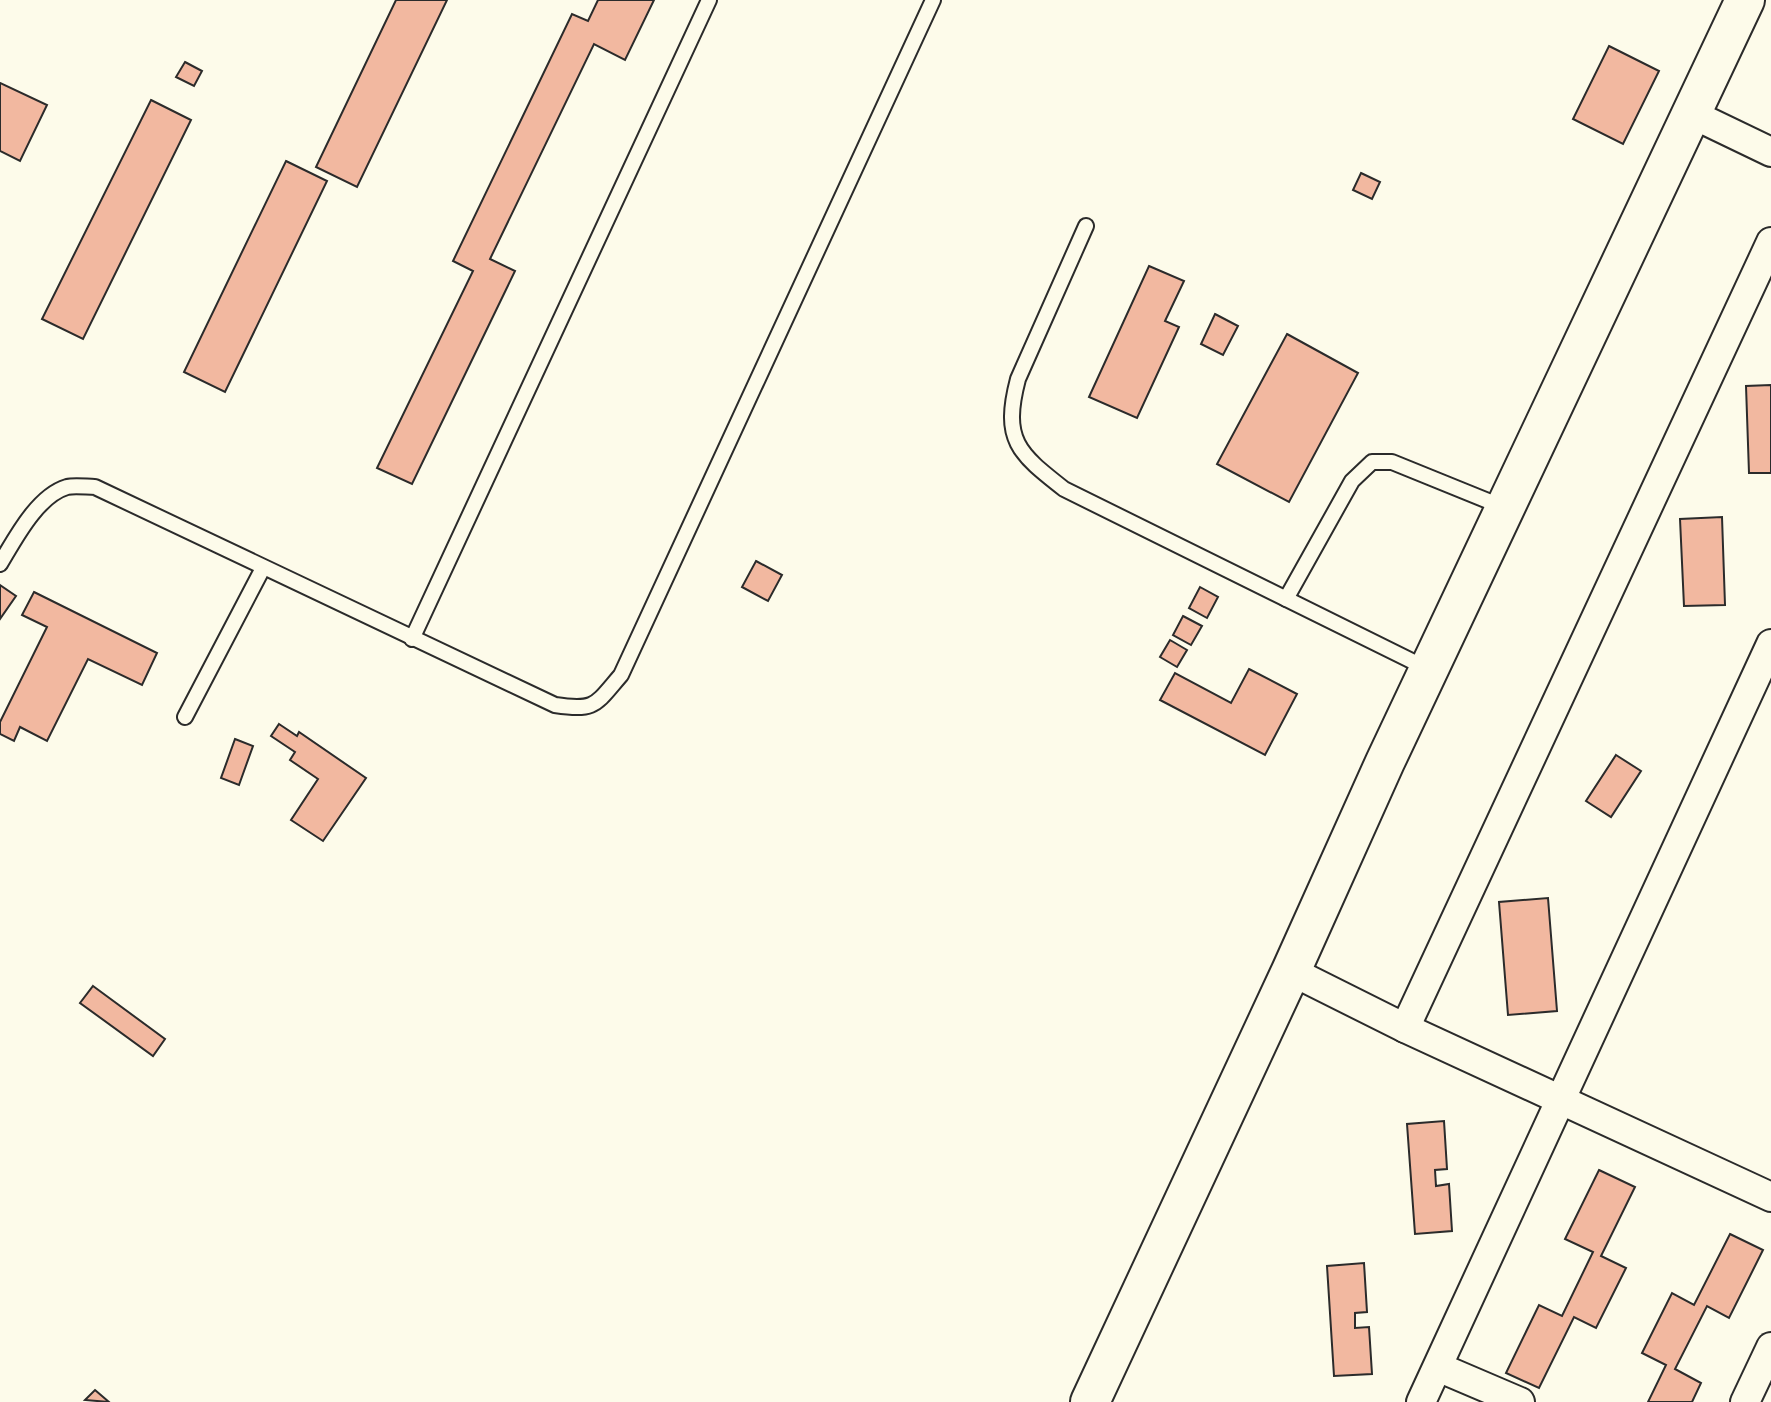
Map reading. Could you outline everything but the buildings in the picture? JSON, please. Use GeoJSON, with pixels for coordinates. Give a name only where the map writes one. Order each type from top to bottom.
{"type":"FeatureCollection","features":[{"type":"Feature","properties":{"kind":"street"},"geometry":{"type":"LineString","coordinates":[[1090,1402],[1428,670],[1745,0]]}},
{"type":"Feature","properties":{"kind":"street"},"geometry":{"type":"LineString","coordinates":[[1692,114],[1771,152]]}},
{"type":"Feature","properties":{"kind":"street"},"geometry":{"type":"LineString","coordinates":[[1405,1028],[1771,242]]}},
{"type":"Feature","properties":{"kind":"street"},"geometry":{"type":"LineString","coordinates":[[1422,1402],[1771,644]]}},
{"type":"Feature","properties":{"kind":"street"},"geometry":{"type":"LineString","coordinates":[[1291,971],[1405,1028],[1771,1197]]}},
{"type":"Feature","properties":{"kind":"street"},"geometry":{"type":"LineString","coordinates":[[1745,1402],[1771,1347]]}},
{"type":"Feature","properties":{"kind":"street"},"geometry":{"type":"LineString","coordinates":[[1438,1367],[1520,1402]]}},
{"type":"Feature","properties":{"kind":"lane"},"geometry":{"type":"LineString","coordinates":[[412,639],[709,0]]}},
{"type":"Feature","properties":{"kind":"lane"},"geometry":{"type":"LineString","coordinates":[[0,564],[24,522],[45,501],[67,487],[94,487],[555,705],[582,709],[598,701],[621,675],[933,0]]}},
{"type":"Feature","properties":{"kind":"lane"},"geometry":{"type":"LineString","coordinates":[[1086,226],[1018,379],[1012,403],[1013,434],[1027,460],[1064,489],[1428,670]]}},
{"type":"Feature","properties":{"kind":"lane"},"geometry":{"type":"LineString","coordinates":[[1286,599],[1352,481],[1372,462],[1392,461],[1504,508]]}},
{"type":"Feature","properties":{"kind":"lane"},"geometry":{"type":"LineString","coordinates":[[185,717],[263,568]]}}]}
